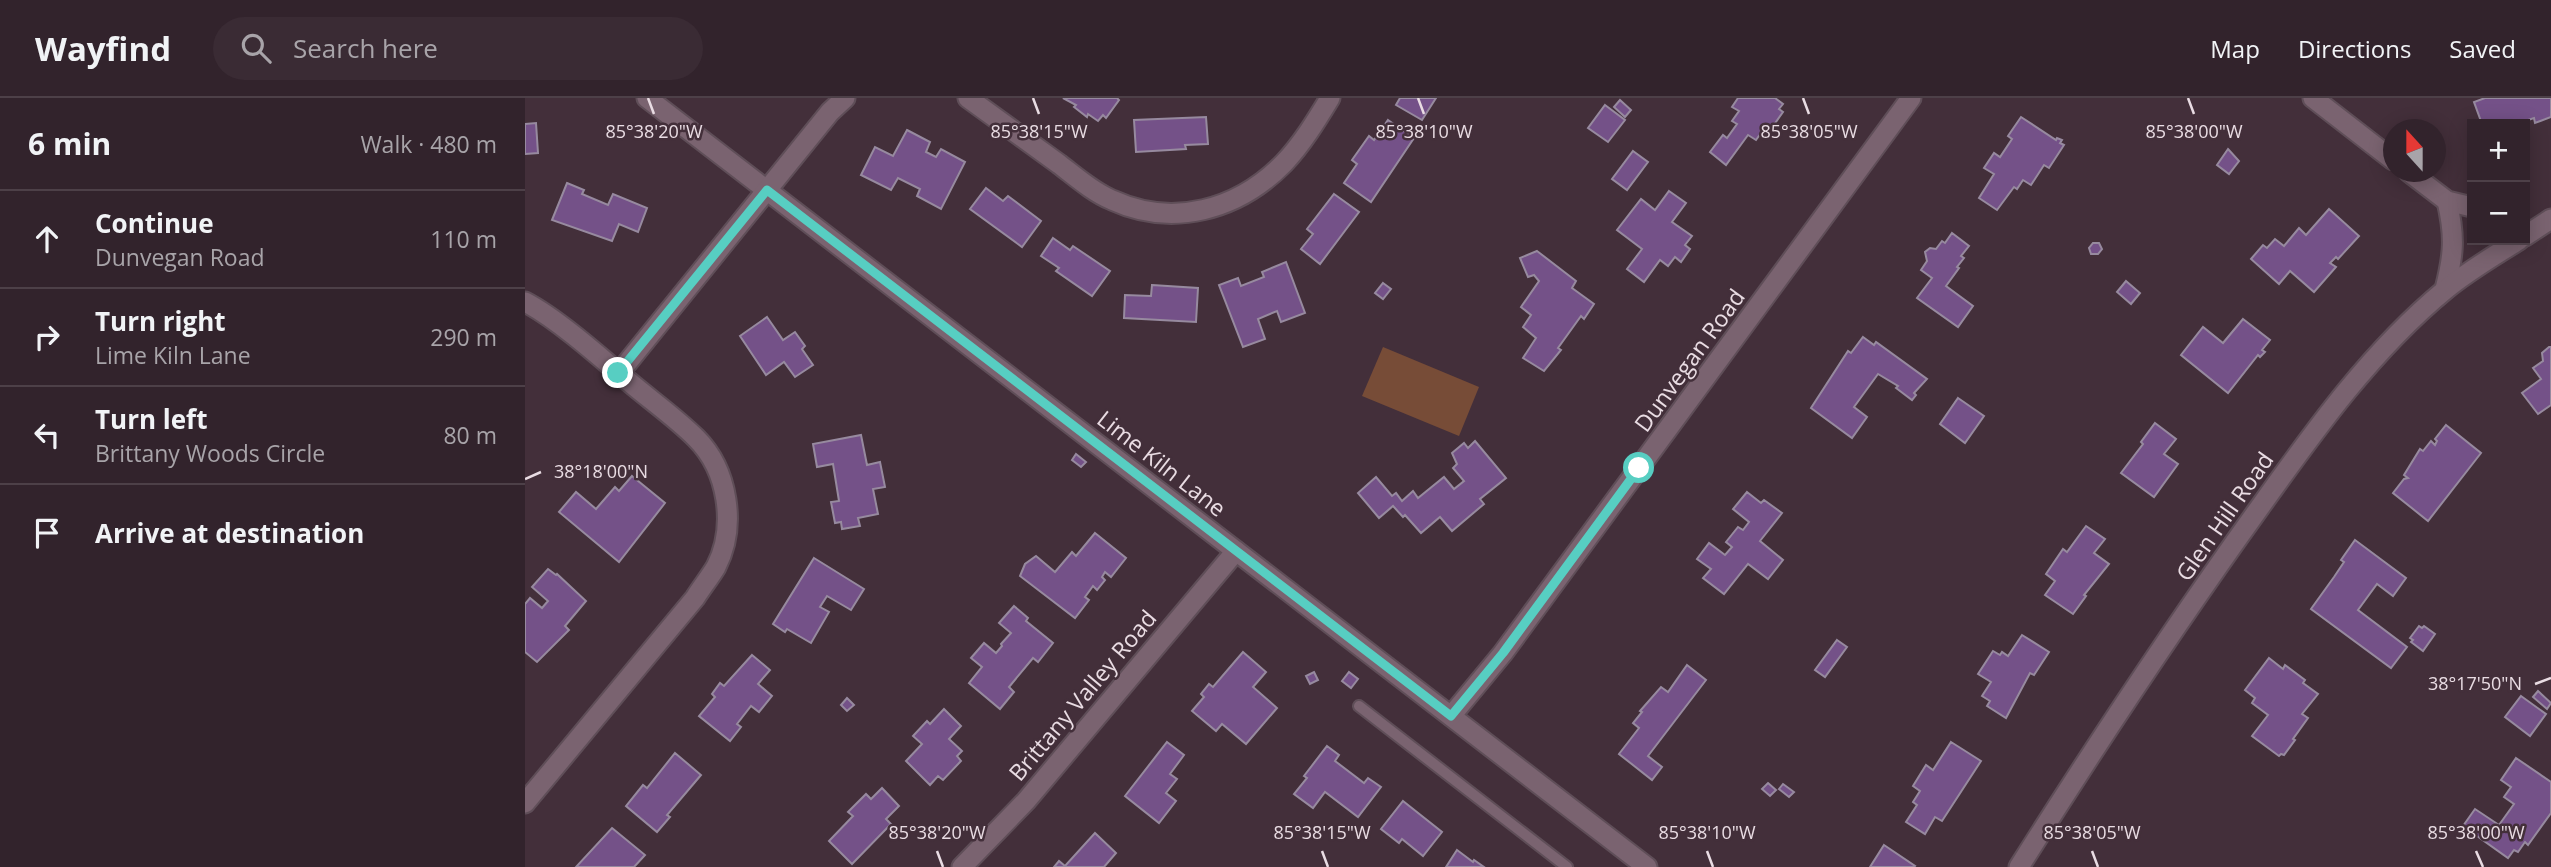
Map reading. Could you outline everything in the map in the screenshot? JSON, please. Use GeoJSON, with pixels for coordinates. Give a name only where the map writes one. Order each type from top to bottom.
{"type":"FeatureCollection","features":[{"type":"Feature","properties":{"kind":"street","name":"Lime Kiln Lane"},"geometry":{"type":"LineString","coordinates":[[647,98],[1647,867]]}},
{"type":"Feature","properties":{"kind":"street"},"geometry":{"type":"LineString","coordinates":[[618,373],[830,112],[845,98]]}},
{"type":"Feature","properties":{"kind":"street"},"geometry":{"type":"LineString","coordinates":[[968,98],[1097,192],[1139,209],[1179,214],[1223,204],[1257,187],[1303,141],[1330,98]]}},
{"type":"Feature","properties":{"kind":"street","name":"Dunvegan Road"},"geometry":{"type":"LineString","coordinates":[[1451,716],[1503,653],[1911,98]]}},
{"type":"Feature","properties":{"kind":"street"},"geometry":{"type":"LineString","coordinates":[[2313,98],[2383,152]]}},
{"type":"Feature","properties":{"kind":"street"},"geometry":{"type":"LineString","coordinates":[[2422,182],[2447,201],[2467,206]]}},
{"type":"Feature","properties":{"kind":"street"},"geometry":{"type":"LineString","coordinates":[[2445,289],[2454,232],[2447,201]]}},
{"type":"Feature","properties":{"kind":"street"},"geometry":{"type":"LineString","coordinates":[[2530,218],[2551,220]]}},
{"type":"Feature","properties":{"kind":"street"},"geometry":{"type":"LineString","coordinates":[[2530,233],[2551,220]]}},
{"type":"Feature","properties":{"kind":"street","name":"Glen Hill Road"},"geometry":{"type":"LineString","coordinates":[[2019,867],[2143,675],[2305,444],[2360,375],[2399,333],[2445,289],[2511,245]]}},
{"type":"Feature","properties":{"kind":"street"},"geometry":{"type":"LineString","coordinates":[[525,302],[618,373],[696,438],[713,460],[722,483],[727,511],[721,552],[716,566],[695,598],[525,803]]}},
{"type":"Feature","properties":{"kind":"street","name":"Brittany Valley Road"},"geometry":{"type":"LineString","coordinates":[[962,867],[1025,800],[1236,551]]}},
{"type":"Feature","properties":{"kind":"lane"},"geometry":{"type":"LineString","coordinates":[[1359,706],[1567,867]]}},
{"type":"Feature","properties":{"kind":"shaded area"},"geometry":{"type":"Polygon","coordinates":[[[1383,347],[1479,387],[1459,436],[1362,396],[1383,347]]]}},
{"type":"Feature","properties":{"kind":"building"},"geometry":{"type":"Polygon","coordinates":[[[1063,98],[1119,100],[1106,118],[1103,115],[1098,121],[1088,114],[1087,117],[1074,107],[1076,105],[1063,98]]]}},
{"type":"Feature","properties":{"kind":"building"},"geometry":{"type":"Polygon","coordinates":[[[1400,98],[1436,98],[1422,120],[1396,105],[1400,98]]]}},
{"type":"Feature","properties":{"kind":"building"},"geometry":{"type":"Polygon","coordinates":[[[1738,98],[1775,98],[1783,104],[1779,109],[1783,112],[1766,136],[1761,133],[1756,140],[1748,135],[1726,165],[1710,152],[1723,135],[1727,138],[1737,124],[1732,121],[1739,111],[1732,107],[1738,98]]]}},
{"type":"Feature","properties":{"kind":"building"},"geometry":{"type":"Polygon","coordinates":[[[2485,98],[2551,98],[2551,117],[2535,123],[2534,118],[2480,119],[2474,102],[2485,98]]]}},
{"type":"Feature","properties":{"kind":"building"},"geometry":{"type":"Polygon","coordinates":[[[1620,100],[1631,110],[1625,117],[1614,107],[1620,100]]]}},
{"type":"Feature","properties":{"kind":"building"},"geometry":{"type":"Polygon","coordinates":[[[1605,105],[1625,120],[1608,142],[1588,128],[1605,105]]]}},
{"type":"Feature","properties":{"kind":"building"},"geometry":{"type":"Polygon","coordinates":[[[1206,117],[1208,144],[1185,145],[1186,149],[1136,152],[1134,120],[1206,117]]]}},
{"type":"Feature","properties":{"kind":"building"},"geometry":{"type":"Polygon","coordinates":[[[2021,117],[2056,140],[2062,140],[2060,143],[2064,145],[2049,168],[2044,165],[2031,185],[2023,180],[2017,189],[2014,187],[1997,210],[1979,198],[1994,174],[1984,168],[1994,153],[2000,157],[2012,139],[2008,136],[2021,117]]]}},
{"type":"Feature","properties":{"kind":"building"},"geometry":{"type":"Polygon","coordinates":[[[1388,120],[1414,138],[1371,202],[1344,183],[1357,164],[1352,160],[1369,136],[1374,140],[1388,120]]]}},
{"type":"Feature","properties":{"kind":"building"},"geometry":{"type":"Polygon","coordinates":[[[536,123],[538,153],[525,154],[525,124],[536,123]]]}},
{"type":"Feature","properties":{"kind":"building"},"geometry":{"type":"Polygon","coordinates":[[[907,130],[930,142],[926,152],[936,157],[941,149],[965,162],[941,209],[917,196],[920,189],[898,178],[891,190],[861,175],[875,147],[893,156],[907,130]]]}},
{"type":"Feature","properties":{"kind":"building"},"geometry":{"type":"Polygon","coordinates":[[[2228,149],[2239,161],[2229,174],[2217,165],[2228,149]]]}},
{"type":"Feature","properties":{"kind":"building"},"geometry":{"type":"Polygon","coordinates":[[[1633,151],[1648,162],[1627,190],[1612,179],[1633,151]]]}},
{"type":"Feature","properties":{"kind":"building"},"geometry":{"type":"Polygon","coordinates":[[[567,183],[584,190],[582,194],[608,205],[613,194],[647,208],[638,232],[619,224],[612,241],[552,220],[567,183]]]}},
{"type":"Feature","properties":{"kind":"building"},"geometry":{"type":"Polygon","coordinates":[[[986,188],[1003,201],[1008,196],[1041,221],[1022,247],[970,209],[986,188]]]}},
{"type":"Feature","properties":{"kind":"building"},"geometry":{"type":"Polygon","coordinates":[[[1669,191],[1686,203],[1672,222],[1692,236],[1685,245],[1690,249],[1681,262],[1675,257],[1668,266],[1660,260],[1644,282],[1627,269],[1642,249],[1617,230],[1641,199],[1655,210],[1669,191]]]}},
{"type":"Feature","properties":{"kind":"building"},"geometry":{"type":"Polygon","coordinates":[[[1334,194],[1359,212],[1320,264],[1301,249],[1313,234],[1307,229],[1334,194]]]}},
{"type":"Feature","properties":{"kind":"building"},"geometry":{"type":"Polygon","coordinates":[[[2329,209],[2359,236],[2338,259],[2336,257],[2330,263],[2336,267],[2314,292],[2290,271],[2279,284],[2251,259],[2263,245],[2267,248],[2275,239],[2284,246],[2299,228],[2306,235],[2329,209]]]}},
{"type":"Feature","properties":{"kind":"building"},"geometry":{"type":"Polygon","coordinates":[[[1952,233],[1969,246],[1961,256],[1964,258],[1957,267],[1959,268],[1946,286],[1973,306],[1958,327],[1917,298],[1932,278],[1921,270],[1927,261],[1925,252],[1930,248],[1936,249],[1942,241],[1945,243],[1952,233]]]}},
{"type":"Feature","properties":{"kind":"building"},"geometry":{"type":"Polygon","coordinates":[[[1053,238],[1070,250],[1073,246],[1110,271],[1092,296],[1056,271],[1059,268],[1041,256],[1053,238]]]}},
{"type":"Feature","properties":{"kind":"building"},"geometry":{"type":"Polygon","coordinates":[[[2093,243],[2099,243],[2102,249],[2098,254],[2091,254],[2089,248],[2093,243]]]}},
{"type":"Feature","properties":{"kind":"building"},"geometry":{"type":"Polygon","coordinates":[[[1537,251],[1576,281],[1572,288],[1594,304],[1584,319],[1581,316],[1558,348],[1561,350],[1544,371],[1523,358],[1536,338],[1523,327],[1531,315],[1521,307],[1539,281],[1534,275],[1528,277],[1520,258],[1537,251]]]}},
{"type":"Feature","properties":{"kind":"building"},"geometry":{"type":"Polygon","coordinates":[[[1286,262],[1305,313],[1281,322],[1277,311],[1258,319],[1265,339],[1243,347],[1219,285],[1238,278],[1241,286],[1264,277],[1262,272],[1286,262]]]}},
{"type":"Feature","properties":{"kind":"building"},"geometry":{"type":"Polygon","coordinates":[[[2126,281],[2140,293],[2131,304],[2117,292],[2126,281]]]}},
{"type":"Feature","properties":{"kind":"building"},"geometry":{"type":"Polygon","coordinates":[[[1383,283],[1391,289],[1383,299],[1375,293],[1383,283]]]}},
{"type":"Feature","properties":{"kind":"building"},"geometry":{"type":"Polygon","coordinates":[[[1152,285],[1198,288],[1196,322],[1124,318],[1125,295],[1151,296],[1152,285]]]}},
{"type":"Feature","properties":{"kind":"building"},"geometry":{"type":"Polygon","coordinates":[[[767,317],[783,340],[795,332],[813,365],[795,377],[784,362],[766,375],[740,336],[767,317]]]}},
{"type":"Feature","properties":{"kind":"building"},"geometry":{"type":"Polygon","coordinates":[[[2243,319],[2270,340],[2262,350],[2265,352],[2260,357],[2258,355],[2228,393],[2181,355],[2203,327],[2223,343],[2243,319]]]}},
{"type":"Feature","properties":{"kind":"building"},"geometry":{"type":"Polygon","coordinates":[[[1863,337],[1874,345],[1876,342],[1927,379],[1914,393],[1916,395],[1912,400],[1896,388],[1898,386],[1878,374],[1854,407],[1867,417],[1852,438],[1811,408],[1848,351],[1851,353],[1863,337]]]}},
{"type":"Feature","properties":{"kind":"building"},"geometry":{"type":"Polygon","coordinates":[[[2549,347],[2551,405],[2538,414],[2522,393],[2541,379],[2533,368],[2543,361],[2542,353],[2549,347]]]}},
{"type":"Feature","properties":{"kind":"building"},"geometry":{"type":"Polygon","coordinates":[[[1958,398],[1984,416],[1965,443],[1940,424],[1958,398]]]}},
{"type":"Feature","properties":{"kind":"building"},"geometry":{"type":"Polygon","coordinates":[[[2155,423],[2176,439],[2164,454],[2178,464],[2154,497],[2121,473],[2155,423]]]}},
{"type":"Feature","properties":{"kind":"building"},"geometry":{"type":"Polygon","coordinates":[[[2446,425],[2481,453],[2428,521],[2393,493],[2404,479],[2408,478],[2404,475],[2420,449],[2423,451],[2431,441],[2435,445],[2435,439],[2446,425]]]}},
{"type":"Feature","properties":{"kind":"building"},"geometry":{"type":"Polygon","coordinates":[[[861,435],[867,465],[880,462],[885,487],[873,489],[878,514],[858,518],[860,526],[842,529],[841,522],[835,523],[831,502],[839,501],[833,464],[817,467],[813,444],[861,435]]]}},
{"type":"Feature","properties":{"kind":"building"},"geometry":{"type":"Polygon","coordinates":[[[1475,441],[1506,478],[1480,499],[1484,504],[1452,531],[1440,517],[1421,533],[1393,506],[1379,518],[1358,493],[1376,477],[1392,496],[1396,493],[1402,501],[1413,491],[1418,498],[1444,477],[1454,489],[1464,481],[1453,468],[1457,464],[1452,453],[1464,443],[1468,448],[1475,441]]]}},
{"type":"Feature","properties":{"kind":"building"},"geometry":{"type":"Polygon","coordinates":[[[1076,454],[1086,462],[1081,467],[1072,460],[1076,454]]]}},
{"type":"Feature","properties":{"kind":"building"},"geometry":{"type":"Polygon","coordinates":[[[632,476],[665,503],[619,562],[559,512],[576,492],[596,509],[615,487],[619,491],[632,476]]]}},
{"type":"Feature","properties":{"kind":"building"},"geometry":{"type":"Polygon","coordinates":[[[1747,492],[1761,503],[1764,500],[1782,513],[1760,541],[1783,560],[1768,579],[1748,564],[1724,594],[1703,578],[1711,569],[1697,559],[1709,543],[1725,555],[1732,547],[1726,542],[1738,527],[1743,530],[1749,522],[1733,509],[1747,492]]]}},
{"type":"Feature","properties":{"kind":"building"},"geometry":{"type":"Polygon","coordinates":[[[2086,526],[2105,539],[2094,553],[2109,564],[2084,595],[2086,596],[2073,614],[2045,595],[2055,581],[2046,574],[2063,549],[2067,552],[2086,526]]]}},
{"type":"Feature","properties":{"kind":"building"},"geometry":{"type":"Polygon","coordinates":[[[1095,533],[1126,558],[1111,577],[1105,572],[1102,577],[1105,580],[1097,590],[1093,586],[1085,597],[1089,600],[1075,618],[1020,576],[1025,564],[1036,556],[1055,572],[1072,552],[1076,556],[1095,533]]]}},
{"type":"Feature","properties":{"kind":"building"},"geometry":{"type":"Polygon","coordinates":[[[2355,540],[2406,578],[2393,596],[2377,584],[2358,610],[2407,647],[2391,668],[2311,609],[2344,562],[2341,560],[2355,540]]]}},
{"type":"Feature","properties":{"kind":"building"},"geometry":{"type":"Polygon","coordinates":[[[814,558],[864,589],[851,610],[827,596],[820,607],[829,612],[811,643],[773,624],[814,558]]]}},
{"type":"Feature","properties":{"kind":"building"},"geometry":{"type":"Polygon","coordinates":[[[548,569],[586,601],[565,626],[569,630],[537,662],[525,652],[525,604],[530,598],[542,608],[548,601],[532,587],[548,569]]]}},
{"type":"Feature","properties":{"kind":"building"},"geometry":{"type":"Polygon","coordinates":[[[1014,606],[1028,618],[1026,621],[1053,643],[1038,662],[1033,658],[1009,687],[1014,692],[1000,709],[969,683],[982,667],[971,658],[984,643],[996,653],[1002,646],[1011,633],[999,623],[1014,606]]]}},
{"type":"Feature","properties":{"kind":"building"},"geometry":{"type":"Polygon","coordinates":[[[2419,626],[2424,626],[2435,634],[2423,651],[2411,642],[2413,640],[2410,638],[2419,626]]]}},
{"type":"Feature","properties":{"kind":"building"},"geometry":{"type":"Polygon","coordinates":[[[2022,635],[2049,652],[2034,675],[2030,673],[2006,718],[1987,706],[1990,701],[1982,696],[1991,682],[1978,674],[1993,651],[2008,656],[2022,635]]]}},
{"type":"Feature","properties":{"kind":"building"},"geometry":{"type":"Polygon","coordinates":[[[1837,640],[1847,647],[1825,677],[1815,670],[1837,640]]]}},
{"type":"Feature","properties":{"kind":"building"},"geometry":{"type":"Polygon","coordinates":[[[1243,652],[1266,672],[1253,687],[1277,708],[1246,744],[1222,724],[1216,731],[1192,711],[1204,697],[1201,694],[1209,684],[1213,687],[1243,652]]]}},
{"type":"Feature","properties":{"kind":"building"},"geometry":{"type":"Polygon","coordinates":[[[752,655],[770,670],[758,684],[772,696],[759,712],[751,706],[737,724],[741,727],[730,741],[699,716],[715,697],[712,694],[720,683],[724,686],[752,655]]]}},
{"type":"Feature","properties":{"kind":"building"},"geometry":{"type":"Polygon","coordinates":[[[2269,658],[2283,669],[2285,665],[2318,694],[2302,714],[2308,718],[2293,739],[2295,740],[2284,755],[2279,756],[2252,736],[2268,715],[2252,703],[2255,698],[2245,690],[2269,658]]]}},
{"type":"Feature","properties":{"kind":"building"},"geometry":{"type":"Polygon","coordinates":[[[1687,665],[1706,680],[1648,756],[1662,767],[1652,780],[1619,754],[1639,728],[1633,723],[1642,712],[1640,711],[1661,687],[1668,692],[1687,665]]]}},
{"type":"Feature","properties":{"kind":"building"},"geometry":{"type":"Polygon","coordinates":[[[1314,672],[1318,680],[1310,684],[1306,676],[1314,672]]]}},
{"type":"Feature","properties":{"kind":"building"},"geometry":{"type":"Polygon","coordinates":[[[1349,672],[1358,679],[1351,688],[1342,681],[1349,672]]]}},
{"type":"Feature","properties":{"kind":"building"},"geometry":{"type":"Polygon","coordinates":[[[2538,691],[2551,703],[2547,709],[2533,697],[2538,691]]]}},
{"type":"Feature","properties":{"kind":"building"},"geometry":{"type":"Polygon","coordinates":[[[2521,696],[2546,714],[2530,736],[2505,717],[2521,696]]]}},
{"type":"Feature","properties":{"kind":"building"},"geometry":{"type":"Polygon","coordinates":[[[847,698],[854,705],[847,711],[841,705],[847,698]]]}},
{"type":"Feature","properties":{"kind":"building"},"geometry":{"type":"Polygon","coordinates":[[[944,709],[961,726],[949,739],[962,751],[957,756],[961,761],[943,780],[938,776],[930,785],[906,761],[922,744],[913,736],[927,721],[930,724],[944,709]]]}},
{"type":"Feature","properties":{"kind":"building"},"geometry":{"type":"Polygon","coordinates":[[[1167,742],[1184,755],[1170,774],[1177,779],[1166,793],[1176,801],[1159,823],[1125,796],[1167,742]]]}},
{"type":"Feature","properties":{"kind":"building"},"geometry":{"type":"Polygon","coordinates":[[[1951,742],[1981,761],[1942,821],[1935,817],[1925,834],[1906,822],[1917,805],[1913,802],[1920,791],[1913,786],[1926,765],[1933,770],[1951,742]]]}},
{"type":"Feature","properties":{"kind":"building"},"geometry":{"type":"Polygon","coordinates":[[[1327,746],[1339,755],[1335,761],[1364,783],[1368,778],[1381,787],[1358,817],[1325,792],[1313,808],[1294,794],[1327,746]]]}},
{"type":"Feature","properties":{"kind":"building"},"geometry":{"type":"Polygon","coordinates":[[[675,753],[701,775],[667,815],[670,817],[657,832],[626,806],[643,785],[647,788],[675,753]]]}},
{"type":"Feature","properties":{"kind":"building"},"geometry":{"type":"Polygon","coordinates":[[[2516,758],[2551,782],[2551,813],[2528,845],[2525,842],[2518,852],[2514,850],[2508,858],[2463,826],[2475,809],[2499,825],[2514,804],[2504,797],[2511,787],[2501,780],[2516,758]]]}},
{"type":"Feature","properties":{"kind":"building"},"geometry":{"type":"Polygon","coordinates":[[[1768,783],[1776,790],[1770,796],[1762,789],[1768,783]]]}},
{"type":"Feature","properties":{"kind":"building"},"geometry":{"type":"Polygon","coordinates":[[[1783,784],[1794,792],[1789,797],[1779,789],[1783,784]]]}},
{"type":"Feature","properties":{"kind":"building"},"geometry":{"type":"Polygon","coordinates":[[[882,788],[899,806],[886,819],[891,824],[852,864],[829,841],[853,816],[848,812],[866,794],[871,799],[882,788]]]}},
{"type":"Feature","properties":{"kind":"building"},"geometry":{"type":"Polygon","coordinates":[[[1403,801],[1442,832],[1423,856],[1402,839],[1399,843],[1381,829],[1403,801]]]}},
{"type":"Feature","properties":{"kind":"building"},"geometry":{"type":"Polygon","coordinates":[[[612,828],[645,855],[634,867],[576,867],[612,828]]]}},
{"type":"Feature","properties":{"kind":"building"},"geometry":{"type":"Polygon","coordinates":[[[1095,833],[1116,853],[1104,867],[1054,867],[1059,861],[1065,866],[1095,833]]]}},
{"type":"Feature","properties":{"kind":"building"},"geometry":{"type":"Polygon","coordinates":[[[1884,845],[1915,866],[1870,867],[1884,845]]]}},
{"type":"Feature","properties":{"kind":"building"},"geometry":{"type":"Polygon","coordinates":[[[1457,850],[1473,862],[1474,860],[1484,867],[1446,867],[1457,850]]]}},
{"type":"Feature","properties":{"kind":"route"},"geometry":{"type":"LineString","coordinates":[[618,373],[767,190],[1451,716],[1503,653],[1639,468]]}}]}
